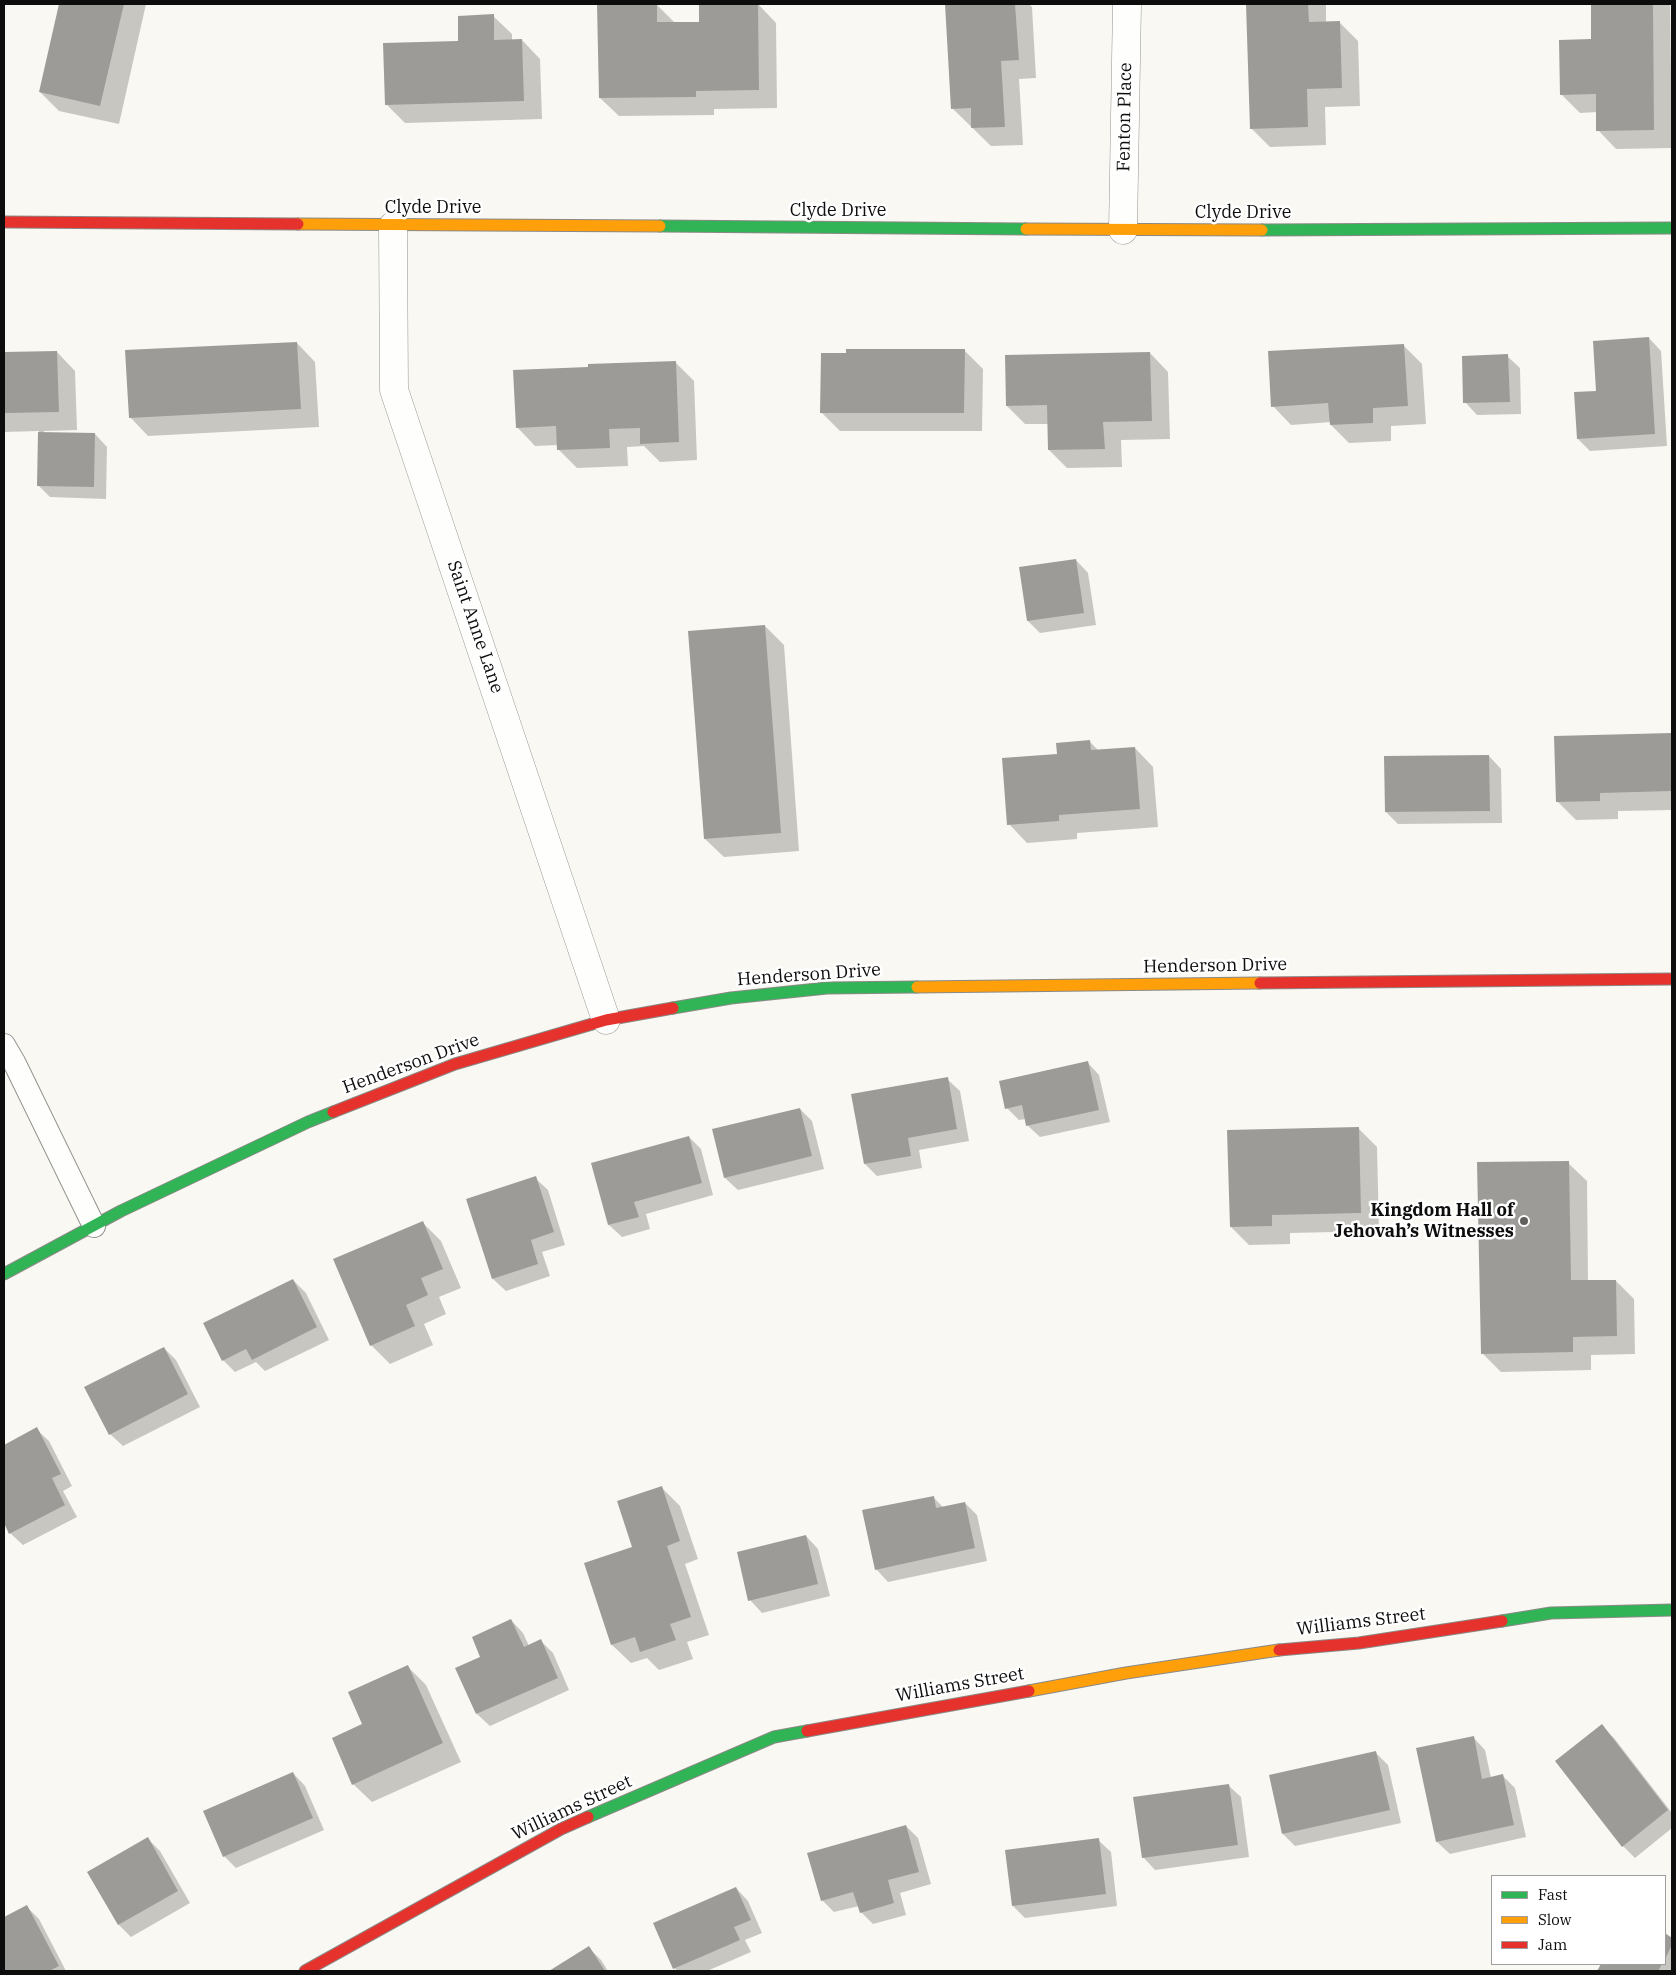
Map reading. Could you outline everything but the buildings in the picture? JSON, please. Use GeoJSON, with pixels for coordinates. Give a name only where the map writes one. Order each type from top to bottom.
{"type":"FeatureCollection","features":[{"type":"Feature","properties":{"kind":"street","name":"Fenton Place"},"geometry":{"type":"LineString","coordinates":[[1122,230],[1127,4]]}},
{"type":"Feature","properties":{"kind":"street","name":"Clyde Drive"},"geometry":{"type":"LineString","coordinates":[[4,222],[1122,230],[1672,228]]}},
{"type":"Feature","properties":{"kind":"street","name":"Saint Anne Lane"},"geometry":{"type":"LineString","coordinates":[[393,226],[394,390],[606,1020]]}},
{"type":"Feature","properties":{"kind":"street","name":"Henderson Drive"},"geometry":{"type":"LineString","coordinates":[[4,1274],[94,1226],[308,1122],[455,1064],[606,1020],[732,998],[827,988],[1672,979]]}},
{"type":"Feature","properties":{"kind":"street","name":"Williams Street"},"geometry":{"type":"LineString","coordinates":[[306,1971],[561,1829],[774,1737],[1126,1673],[1295,1648],[1359,1643],[1551,1613],[1672,1610]]}},
{"type":"Feature","properties":{"kind":"lane"},"geometry":{"type":"LineString","coordinates":[[4,1045],[94,1226]]}},
{"type":"Feature","properties":{"kind":"traffic: fast"},"geometry":{"type":"LineString","coordinates":[[660,226],[1026,229]]}},
{"type":"Feature","properties":{"kind":"traffic: fast"},"geometry":{"type":"LineString","coordinates":[[1262,230],[1672,228]]}},
{"type":"Feature","properties":{"kind":"traffic: fast"},"geometry":{"type":"LineString","coordinates":[[673,1008],[731,998],[827,988],[917,987]]}},
{"type":"Feature","properties":{"kind":"traffic: fast"},"geometry":{"type":"LineString","coordinates":[[4,1274],[121,1211],[308,1122],[333,1112]]}},
{"type":"Feature","properties":{"kind":"traffic: fast"},"geometry":{"type":"LineString","coordinates":[[1502,1621],[1551,1613],[1672,1610]]}},
{"type":"Feature","properties":{"kind":"traffic: fast"},"geometry":{"type":"LineString","coordinates":[[588,1817],[774,1737],[807,1731]]}},
{"type":"Feature","properties":{"kind":"traffic: slow"},"geometry":{"type":"LineString","coordinates":[[298,224],[660,226]]}},
{"type":"Feature","properties":{"kind":"traffic: slow"},"geometry":{"type":"LineString","coordinates":[[1026,229],[1262,230]]}},
{"type":"Feature","properties":{"kind":"traffic: slow"},"geometry":{"type":"LineString","coordinates":[[917,987],[1260,983]]}},
{"type":"Feature","properties":{"kind":"traffic: slow"},"geometry":{"type":"LineString","coordinates":[[1029,1691],[1126,1673],[1279,1650]]}},
{"type":"Feature","properties":{"kind":"traffic: jam"},"geometry":{"type":"LineString","coordinates":[[4,222],[298,224]]}},
{"type":"Feature","properties":{"kind":"traffic: jam"},"geometry":{"type":"LineString","coordinates":[[1260,983],[1672,979]]}},
{"type":"Feature","properties":{"kind":"traffic: jam"},"geometry":{"type":"LineString","coordinates":[[333,1112],[455,1064],[606,1020],[673,1008]]}},
{"type":"Feature","properties":{"kind":"traffic: jam"},"geometry":{"type":"LineString","coordinates":[[1279,1650],[1359,1643],[1502,1621]]}},
{"type":"Feature","properties":{"kind":"traffic: jam"},"geometry":{"type":"LineString","coordinates":[[807,1731],[1029,1691]]}},
{"type":"Feature","properties":{"kind":"traffic: jam"},"geometry":{"type":"LineString","coordinates":[[305,1971],[561,1829],[588,1817]]}},
{"type":"Feature","properties":{"kind":"place","name":"Kingdom Hall of Jehovah’s Witnesses"},"geometry":{"type":"Point","coordinates":[1524,1221]}}]}
